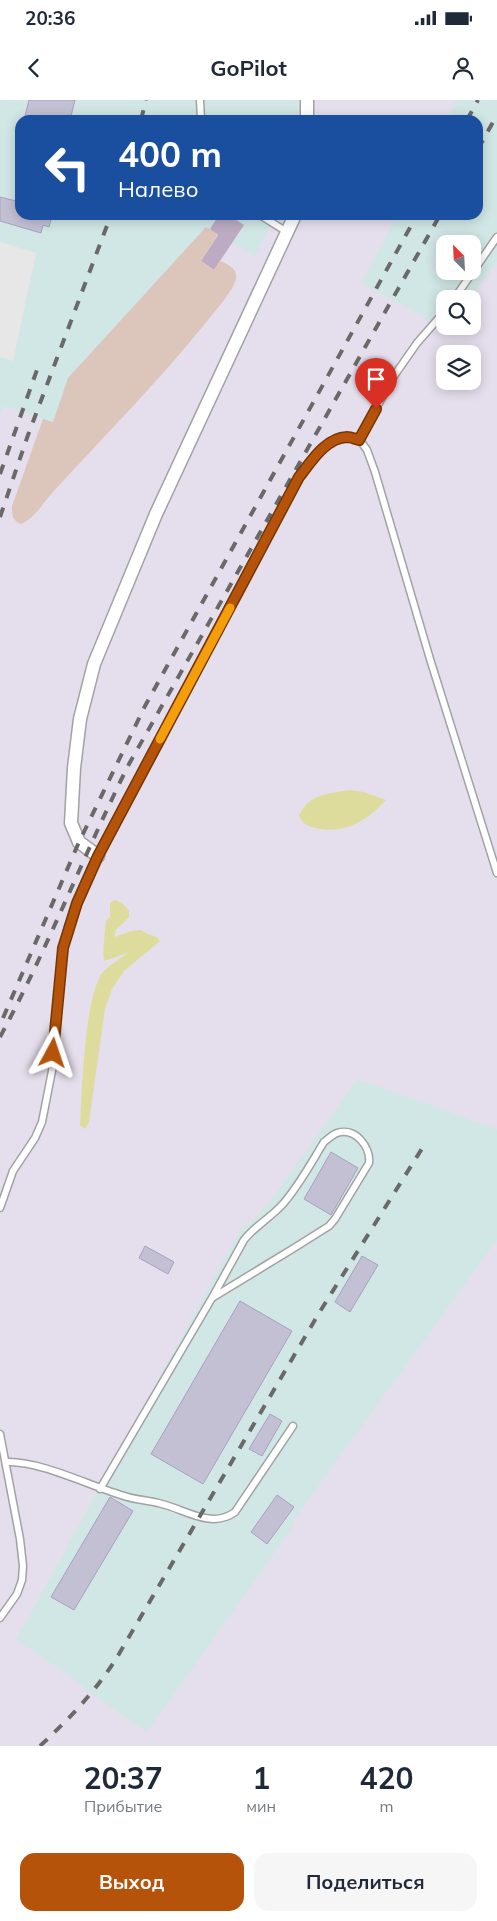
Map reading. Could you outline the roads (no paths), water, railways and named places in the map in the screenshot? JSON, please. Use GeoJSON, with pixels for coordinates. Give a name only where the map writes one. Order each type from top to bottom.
{"type":"FeatureCollection","features":[{"type":"Feature","properties":{"kind":"street"},"geometry":{"type":"LineString","coordinates":[[307,100],[307,115]]}},
{"type":"Feature","properties":{"kind":"street"},"geometry":{"type":"LineString","coordinates":[[98,856],[79,842],[71,823],[74,768],[80,718],[94,664],[156,514],[293,220]]}},
{"type":"Feature","properties":{"kind":"lane"},"geometry":{"type":"LineString","coordinates":[[200,100],[201,115]]}},
{"type":"Feature","properties":{"kind":"lane"},"geometry":{"type":"LineString","coordinates":[[268,220],[287,232]]}},
{"type":"Feature","properties":{"kind":"lane"},"geometry":{"type":"LineString","coordinates":[[460,290],[497,236]]}},
{"type":"Feature","properties":{"kind":"lane"},"geometry":{"type":"LineString","coordinates":[[359,440],[394,376],[417,343],[436,321]]}},
{"type":"Feature","properties":{"kind":"lane"},"geometry":{"type":"LineString","coordinates":[[0,1208],[13,1171],[35,1138],[42,1122],[52,1071],[63,948],[77,903],[98,856],[299,477],[321,449],[334,441],[347,437],[359,440],[367,450],[376,472],[430,659],[497,873]]}},
{"type":"Feature","properties":{"kind":"lane"},"geometry":{"type":"LineString","coordinates":[[100,1489],[244,1240],[250,1232],[270,1216],[292,1193],[324,1142],[336,1133],[344,1132],[359,1138],[370,1155],[369,1163],[335,1220],[329,1226],[212,1298]]}},
{"type":"Feature","properties":{"kind":"lane"},"geometry":{"type":"LineString","coordinates":[[6,1462],[26,1463],[132,1499],[160,1503],[207,1519],[226,1518],[238,1508],[293,1426]]}},
{"type":"Feature","properties":{"kind":"lane"},"geometry":{"type":"LineString","coordinates":[[0,1434],[22,1546],[23,1566],[22,1580],[17,1594],[0,1618]]}},
{"type":"Feature","properties":{"kind":"railway"},"geometry":{"type":"LineString","coordinates":[[142,115],[146,100]]}},
{"type":"Feature","properties":{"kind":"railway"},"geometry":{"type":"LineString","coordinates":[[470,115],[478,100]]}},
{"type":"Feature","properties":{"kind":"railway"},"geometry":{"type":"LineString","coordinates":[[483,140],[497,115]]}},
{"type":"Feature","properties":{"kind":"railway"},"geometry":{"type":"LineString","coordinates":[[0,517],[28,435],[109,220]]}},
{"type":"Feature","properties":{"kind":"railway"},"geometry":{"type":"LineString","coordinates":[[3,1018],[79,842],[145,706],[414,220]]}},
{"type":"Feature","properties":{"kind":"railway"},"geometry":{"type":"LineString","coordinates":[[0,1037],[34,969],[129,764],[437,220]]}},
{"type":"Feature","properties":{"kind":"railway"},"geometry":{"type":"LineString","coordinates":[[0,474],[38,367]]}},
{"type":"Feature","properties":{"kind":"railway"},"geometry":{"type":"LineString","coordinates":[[40,1746],[81,1705],[116,1659],[319,1313],[423,1147]]}}]}
